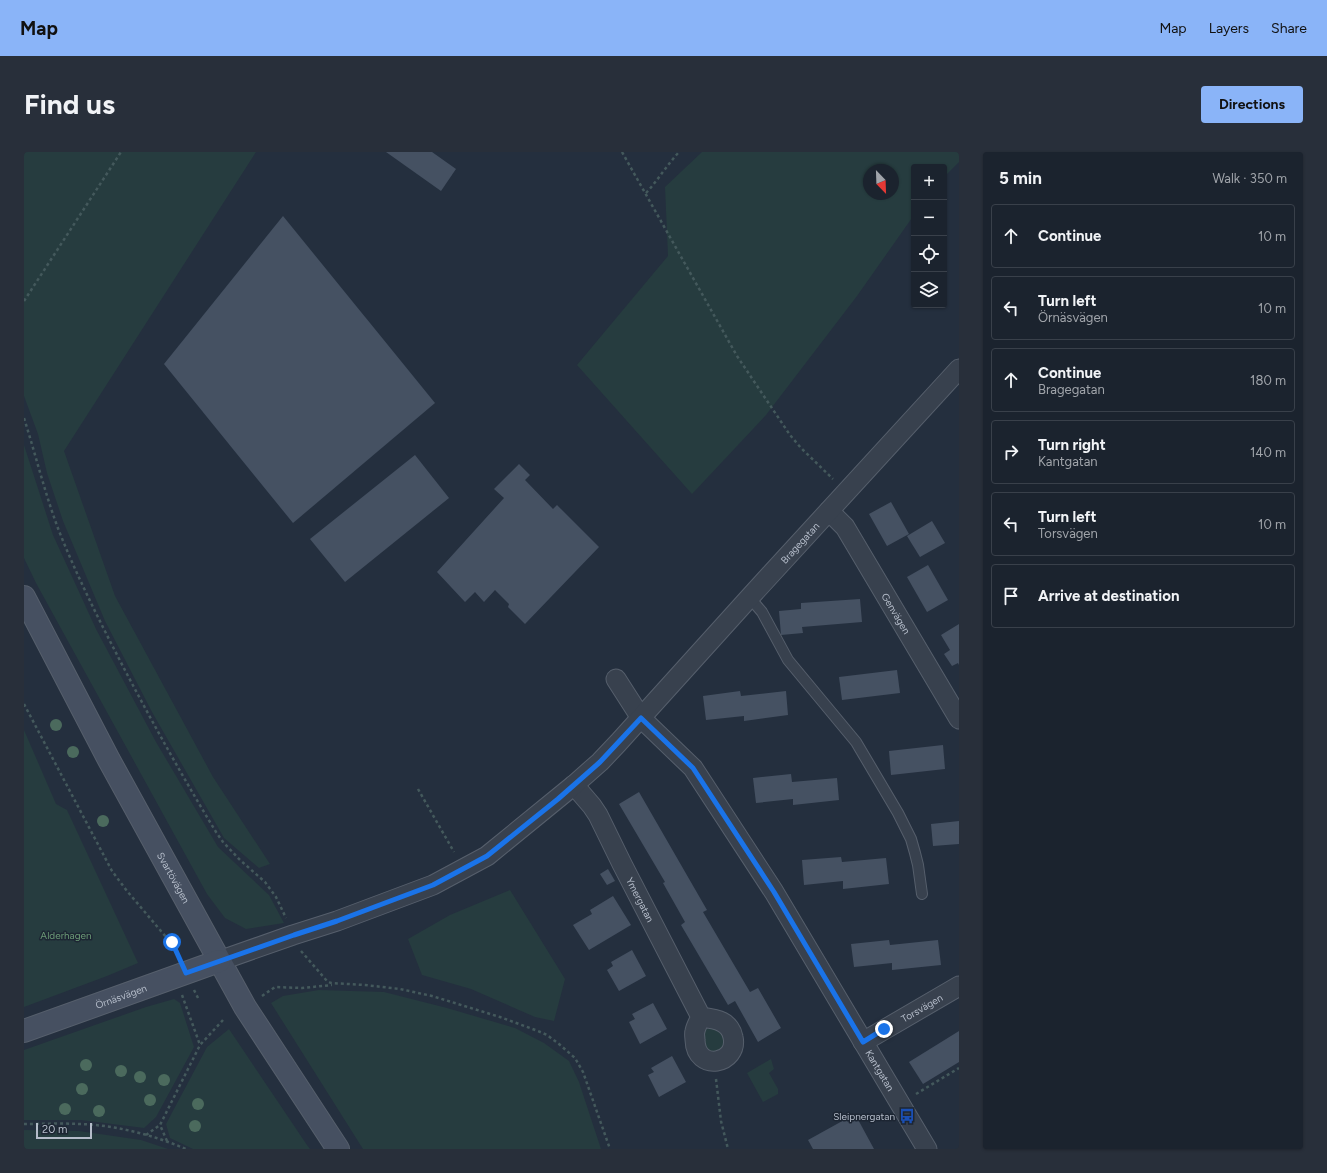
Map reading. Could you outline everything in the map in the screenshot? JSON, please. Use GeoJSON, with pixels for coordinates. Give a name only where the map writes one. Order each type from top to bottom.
{"type":"FeatureCollection","features":[{"type":"Feature","properties":{"kind":"main road","name":"Svartövägen"},"geometry":{"type":"LineString","coordinates":[[24,597],[109,760],[245,1007],[338,1149]]}},
{"type":"Feature","properties":{"kind":"main road","name":"Örnäsvägen"},"geometry":{"type":"LineString","coordinates":[[24,1031],[219,961]]}},
{"type":"Feature","properties":{"kind":"street","name":"Bragegatan"},"geometry":{"type":"LineString","coordinates":[[219,961],[337,921],[425,888],[487,856],[600,762],[748,598],[959,369]]}},
{"type":"Feature","properties":{"kind":"street","name":"Genvägen"},"geometry":{"type":"LineString","coordinates":[[829,511],[845,527],[959,719]]}},
{"type":"Feature","properties":{"kind":"street"},"geometry":{"type":"LineString","coordinates":[[616,679],[641,718]]}},
{"type":"Feature","properties":{"kind":"street","name":"Kantgatan"},"geometry":{"type":"LineString","coordinates":[[641,718],[693,768],[774,892],[927,1149]]}},
{"type":"Feature","properties":{"kind":"street","name":"Ymergatan"},"geometry":{"type":"LineString","coordinates":[[574,785],[598,815],[701,1017]]}},
{"type":"Feature","properties":{"kind":"street","name":"Torsvägen"},"geometry":{"type":"LineString","coordinates":[[863,1042],[959,986]]}},
{"type":"Feature","properties":{"kind":"street"},"geometry":{"type":"LineString","coordinates":[[701,1017],[723,1022],[730,1028],[733,1034],[734,1042],[730,1054],[714,1062],[708,1061],[701,1057],[695,1049],[695,1032],[701,1017]]}},
{"type":"Feature","properties":{"kind":"lane"},"geometry":{"type":"LineString","coordinates":[[748,598],[762,612],[788,660],[856,742],[898,813],[911,840],[915,853],[922,894]]}},
{"type":"Feature","properties":{"kind":"path"},"geometry":{"type":"LineString","coordinates":[[24,301],[121,152]]}},
{"type":"Feature","properties":{"kind":"path"},"geometry":{"type":"LineString","coordinates":[[622,152],[737,356],[801,448],[846,492]]}},
{"type":"Feature","properties":{"kind":"path"},"geometry":{"type":"LineString","coordinates":[[646,193],[679,152]]}},
{"type":"Feature","properties":{"kind":"path"},"geometry":{"type":"LineString","coordinates":[[24,418],[59,531],[82,584],[100,623],[175,763],[223,842],[240,860],[265,882],[276,897],[301,950],[312,965],[327,981],[337,984]]}},
{"type":"Feature","properties":{"kind":"path"},"geometry":{"type":"LineString","coordinates":[[24,704],[112,871],[127,891],[172,942],[200,1000]]}},
{"type":"Feature","properties":{"kind":"path"},"geometry":{"type":"LineString","coordinates":[[418,789],[463,868]]}},
{"type":"Feature","properties":{"kind":"path"},"geometry":{"type":"LineString","coordinates":[[245,1007],[275,987],[302,988],[337,984],[365,985],[400,989],[432,996],[500,1017],[538,1031],[547,1035],[575,1058],[583,1072],[610,1149]]}},
{"type":"Feature","properties":{"kind":"path"},"geometry":{"type":"LineString","coordinates":[[182,995],[200,1045]]}},
{"type":"Feature","properties":{"kind":"path"},"geometry":{"type":"LineString","coordinates":[[146,1135],[160,1125],[200,1045],[223,1020]]}},
{"type":"Feature","properties":{"kind":"path"},"geometry":{"type":"LineString","coordinates":[[714,1062],[721,1121],[728,1149]]}},
{"type":"Feature","properties":{"kind":"path"},"geometry":{"type":"LineString","coordinates":[[915,1095],[959,1068]]}},
{"type":"Feature","properties":{"kind":"path"},"geometry":{"type":"LineString","coordinates":[[24,1124],[80,1124],[124,1130],[167,1141],[186,1149]]}},
{"type":"Feature","properties":{"kind":"path"},"geometry":{"type":"LineString","coordinates":[[160,1125],[167,1141]]}},
{"type":"Feature","properties":{"kind":"green space"},"geometry":{"type":"Polygon","coordinates":[[[24,152],[256,152],[64,451],[115,596],[213,777],[270,864],[259,868],[224,838],[152,712],[105,621],[63,521],[47,473],[38,434],[24,396],[24,152]]]}},
{"type":"Feature","properties":{"kind":"green space"},"geometry":{"type":"Polygon","coordinates":[[[702,152],[959,152],[959,162],[947,174],[947,164],[911,164],[911,219],[857,296],[766,415],[692,494],[577,365],[668,256],[665,187],[702,152]]]}},
{"type":"Feature","properties":{"kind":"green space"},"geometry":{"type":"Polygon","coordinates":[[[24,445],[53,535],[96,629],[156,742],[218,847],[269,895],[284,923],[246,929],[225,918],[207,894],[36,583],[24,558],[24,445]]]}},
{"type":"Feature","properties":{"kind":"green space","name":"Alderhagen"},"geometry":{"type":"Polygon","coordinates":[[[24,730],[56,804],[67,810],[138,963],[24,1007],[24,730]]]}},
{"type":"Feature","properties":{"kind":"green space"},"geometry":{"type":"Polygon","coordinates":[[[510,890],[565,979],[554,1021],[535,1017],[471,989],[422,975],[408,939],[450,915],[510,890]]]}},
{"type":"Feature","properties":{"kind":"green space"},"geometry":{"type":"Polygon","coordinates":[[[319,990],[384,992],[447,1008],[515,1028],[544,1043],[569,1061],[579,1082],[601,1149],[363,1149],[271,1003],[283,996],[319,990]]]}},
{"type":"Feature","properties":{"kind":"green space"},"geometry":{"type":"Polygon","coordinates":[[[174,999],[180,1003],[194,1047],[156,1117],[144,1128],[81,1120],[24,1120],[24,1050],[146,1007],[174,999]]]}},
{"type":"Feature","properties":{"kind":"green space"},"geometry":{"type":"Polygon","coordinates":[[[712,1027],[718,1028],[727,1037],[724,1050],[707,1053],[702,1033],[712,1027]]]}},
{"type":"Feature","properties":{"kind":"green space"},"geometry":{"type":"Polygon","coordinates":[[[229,1029],[310,1149],[193,1149],[170,1138],[166,1124],[207,1047],[229,1029]]]}},
{"type":"Feature","properties":{"kind":"green space"},"geometry":{"type":"Polygon","coordinates":[[[771,1059],[774,1069],[769,1073],[778,1089],[778,1094],[763,1102],[747,1073],[771,1059]]]}},
{"type":"Feature","properties":{"kind":"green space"},"geometry":{"type":"Polygon","coordinates":[[[24,1130],[79,1131],[141,1140],[168,1149],[24,1149],[24,1130]]]}},
{"type":"Feature","properties":{"kind":"building"},"geometry":{"type":"Polygon","coordinates":[[[386,152],[432,152],[456,169],[441,191],[386,152]]]}},
{"type":"Feature","properties":{"kind":"building"},"geometry":{"type":"Polygon","coordinates":[[[283,216],[435,403],[293,523],[164,364],[283,216]]]}},
{"type":"Feature","properties":{"kind":"building"},"geometry":{"type":"Polygon","coordinates":[[[415,455],[449,498],[345,582],[310,539],[415,455]]]}},
{"type":"Feature","properties":{"kind":"building"},"geometry":{"type":"Polygon","coordinates":[[[519,464],[530,475],[525,480],[553,509],[557,505],[599,547],[525,624],[508,607],[509,604],[495,590],[484,602],[475,592],[465,602],[437,572],[504,498],[494,489],[519,464]]]}},
{"type":"Feature","properties":{"kind":"building"},"geometry":{"type":"Polygon","coordinates":[[[891,502],[909,534],[887,546],[869,514],[891,502]]]}},
{"type":"Feature","properties":{"kind":"building"},"geometry":{"type":"Polygon","coordinates":[[[932,521],[945,543],[920,557],[907,536],[932,521]]]}},
{"type":"Feature","properties":{"kind":"building"},"geometry":{"type":"Polygon","coordinates":[[[928,565],[948,600],[927,612],[907,577],[928,565]]]}},
{"type":"Feature","properties":{"kind":"building"},"geometry":{"type":"Polygon","coordinates":[[[860,599],[862,622],[802,627],[803,633],[781,635],[779,611],[801,609],[801,603],[860,599]]]}},
{"type":"Feature","properties":{"kind":"building"},"geometry":{"type":"Polygon","coordinates":[[[959,624],[959,665],[958,663],[952,666],[944,654],[950,650],[941,635],[959,624]]]}},
{"type":"Feature","properties":{"kind":"building"},"geometry":{"type":"Polygon","coordinates":[[[897,670],[900,693],[842,700],[839,677],[897,670]]]}},
{"type":"Feature","properties":{"kind":"building"},"geometry":{"type":"Polygon","coordinates":[[[740,691],[741,696],[786,691],[788,715],[744,721],[744,716],[706,720],[703,696],[740,691]]]}},
{"type":"Feature","properties":{"kind":"building"},"geometry":{"type":"Polygon","coordinates":[[[943,745],[945,769],[891,775],[889,751],[943,745]]]}},
{"type":"Feature","properties":{"kind":"building"},"geometry":{"type":"Polygon","coordinates":[[[791,774],[792,782],[837,778],[839,800],[793,805],[793,799],[756,803],[753,778],[791,774]]]}},
{"type":"Feature","properties":{"kind":"building"},"geometry":{"type":"Polygon","coordinates":[[[639,792],[707,910],[703,912],[750,992],[758,988],[781,1028],[758,1042],[735,1001],[728,1005],[681,925],[685,922],[663,883],[665,882],[619,804],[639,792]]]}},
{"type":"Feature","properties":{"kind":"building"},"geometry":{"type":"Polygon","coordinates":[[[959,821],[959,844],[933,846],[931,824],[959,821]]]}},
{"type":"Feature","properties":{"kind":"building"},"geometry":{"type":"Polygon","coordinates":[[[841,857],[842,862],[886,858],[889,884],[843,889],[843,881],[804,885],[802,860],[841,857]]]}},
{"type":"Feature","properties":{"kind":"building"},"geometry":{"type":"Polygon","coordinates":[[[608,869],[615,881],[607,885],[600,874],[608,869]]]}},
{"type":"Feature","properties":{"kind":"building"},"geometry":{"type":"Polygon","coordinates":[[[613,896],[631,925],[589,950],[573,925],[592,914],[590,910],[613,896]]]}},
{"type":"Feature","properties":{"kind":"building"},"geometry":{"type":"Polygon","coordinates":[[[889,940],[890,945],[938,940],[941,965],[892,970],[892,963],[854,967],[851,944],[889,940]]]}},
{"type":"Feature","properties":{"kind":"building"},"geometry":{"type":"Polygon","coordinates":[[[632,950],[646,976],[619,991],[607,970],[613,966],[611,962],[632,950]]]}},
{"type":"Feature","properties":{"kind":"building"},"geometry":{"type":"Polygon","coordinates":[[[653,1003],[667,1029],[640,1044],[629,1022],[635,1019],[632,1014],[653,1003]]]}},
{"type":"Feature","properties":{"kind":"building"},"geometry":{"type":"Polygon","coordinates":[[[959,1031],[959,1062],[923,1084],[909,1062],[959,1031]]]}},
{"type":"Feature","properties":{"kind":"building"},"geometry":{"type":"Polygon","coordinates":[[[672,1056],[686,1082],[659,1097],[648,1075],[654,1072],[651,1068],[672,1056]]]}},
{"type":"Feature","properties":{"kind":"building"},"geometry":{"type":"Polygon","coordinates":[[[855,1114],[874,1149],[813,1149],[808,1140],[855,1114]]]}},
{"type":"Feature","properties":{"kind":"place","name":"Sleipnergatan"},"geometry":{"type":"Point","coordinates":[907,1116]}},
{"type":"Feature","properties":{"kind":"route"},"geometry":{"type":"LineString","coordinates":[[172,942],[186,973],[337,921],[433,885],[487,856],[558,799],[600,762],[641,718],[693,768],[774,892],[863,1042],[884,1029]]}}]}
